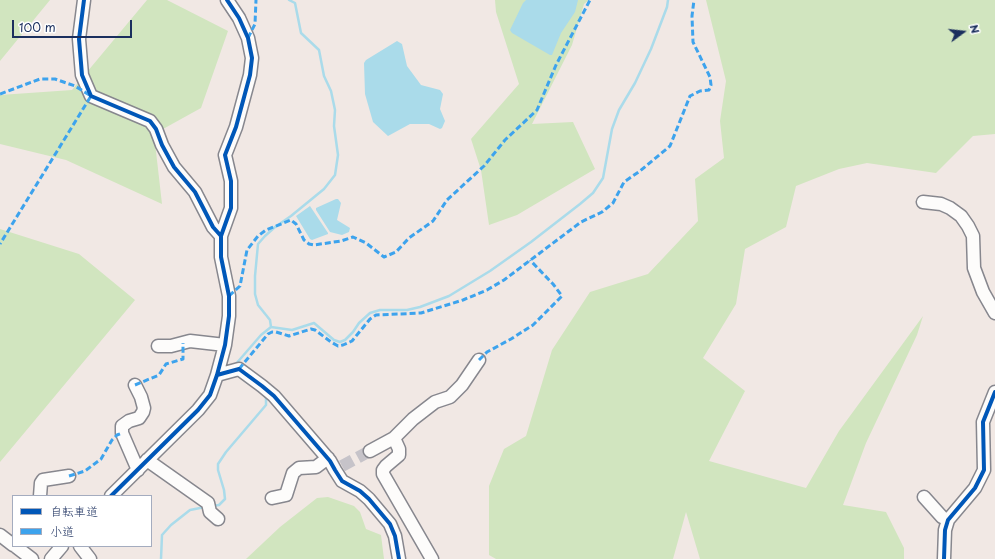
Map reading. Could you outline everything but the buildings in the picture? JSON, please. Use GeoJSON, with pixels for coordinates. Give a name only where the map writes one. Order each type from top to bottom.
{"type":"FeatureCollection","features":[{"type":"Feature","properties":{"kind":"street"},"geometry":{"type":"LineString","coordinates":[[84,0],[79,38],[82,75],[91,96],[150,121],[156,129],[162,145],[174,167],[195,192],[213,227],[221,236]]}},
{"type":"Feature","properties":{"kind":"street"},"geometry":{"type":"LineString","coordinates":[[112,495],[200,408],[227,372],[225,345],[229,316],[229,296],[221,258],[221,236],[231,208],[231,181],[225,156],[236,128],[250,75],[252,58],[248,38],[227,0]]}},
{"type":"Feature","properties":{"kind":"street"},"geometry":{"type":"LineString","coordinates":[[923,202],[941,204],[950,208],[961,216],[968,226],[973,236],[974,268],[983,292],[995,313]]}},
{"type":"Feature","properties":{"kind":"street"},"geometry":{"type":"LineString","coordinates":[[158,346],[171,346],[190,341],[225,345]]}},
{"type":"Feature","properties":{"kind":"street"},"geometry":{"type":"LineString","coordinates":[[370,452],[394,438],[424,410],[435,402],[450,397],[462,385],[479,360]]}},
{"type":"Feature","properties":{"kind":"street"},"geometry":{"type":"LineString","coordinates":[[227,372],[262,386],[274,396],[328,458],[339,468],[342,481],[360,491],[369,499],[390,524],[395,536],[399,559]]}},
{"type":"Feature","properties":{"kind":"street"},"geometry":{"type":"LineString","coordinates":[[135,385],[141,397],[144,408],[143,412],[139,418],[129,421],[122,426],[122,433],[138,470]]}},
{"type":"Feature","properties":{"kind":"street"},"geometry":{"type":"LineString","coordinates":[[944,559],[945,530],[948,520],[975,488],[984,470],[983,422],[995,392]]}},
{"type":"Feature","properties":{"kind":"street"},"geometry":{"type":"LineString","coordinates":[[394,438],[400,449],[399,455],[386,466],[383,470],[383,474],[432,559]]}},
{"type":"Feature","properties":{"kind":"street"},"geometry":{"type":"LineString","coordinates":[[272,498],[286,495],[293,472],[298,468],[316,467],[328,458]]}},
{"type":"Feature","properties":{"kind":"street"},"geometry":{"type":"LineString","coordinates":[[148,460],[208,503],[210,512],[218,519]]}},
{"type":"Feature","properties":{"kind":"street"},"geometry":{"type":"LineString","coordinates":[[40,495],[41,483],[43,480],[69,476]]}},
{"type":"Feature","properties":{"kind":"street"},"geometry":{"type":"LineString","coordinates":[[924,497],[942,517],[948,520]]}},
{"type":"Feature","properties":{"kind":"street"},"geometry":{"type":"LineString","coordinates":[[0,535],[12,544]]}},
{"type":"Feature","properties":{"kind":"street"},"geometry":{"type":"LineString","coordinates":[[17,547],[32,559]]}},
{"type":"Feature","properties":{"kind":"street"},"geometry":{"type":"LineString","coordinates":[[50,559],[61,547]]}},
{"type":"Feature","properties":{"kind":"street"},"geometry":{"type":"LineString","coordinates":[[81,547],[90,559]]}},
{"type":"Feature","properties":{"kind":"green space"},"geometry":{"type":"Polygon","coordinates":[[[0,0],[50,0],[0,61],[0,0]]]}},
{"type":"Feature","properties":{"kind":"green space"},"geometry":{"type":"Polygon","coordinates":[[[147,0],[167,0],[228,31],[201,108],[154,134],[162,204],[66,160],[0,144],[0,95],[72,90],[147,0]]]}},
{"type":"Feature","properties":{"kind":"green space"},"geometry":{"type":"Polygon","coordinates":[[[495,0],[589,0],[584,4],[572,45],[532,124],[573,122],[595,169],[517,215],[489,225],[481,170],[471,139],[519,84],[496,12],[495,0]]]}},
{"type":"Feature","properties":{"kind":"green space"},"geometry":{"type":"Polygon","coordinates":[[[706,0],[995,0],[995,134],[973,136],[936,173],[867,163],[839,169],[796,186],[786,227],[745,249],[736,304],[703,358],[745,391],[709,461],[806,488],[839,431],[923,316],[917,335],[866,443],[843,505],[886,512],[904,548],[904,559],[700,559],[686,512],[673,559],[496,559],[489,555],[489,486],[504,449],[526,436],[552,350],[590,292],[648,274],[698,221],[695,179],[724,158],[720,121],[726,81],[706,0]]]}},
{"type":"Feature","properties":{"kind":"green space"},"geometry":{"type":"Polygon","coordinates":[[[0,229],[79,254],[135,300],[0,462],[0,229]]]}},
{"type":"Feature","properties":{"kind":"green space"},"geometry":{"type":"Polygon","coordinates":[[[328,497],[354,506],[360,512],[366,529],[381,535],[384,559],[246,559],[280,527],[317,498],[328,497]]]}},
{"type":"Feature","properties":{"kind":"water"},"geometry":{"type":"Polygon","coordinates":[[[526,0],[578,0],[575,12],[561,33],[552,55],[512,33],[510,30],[523,3],[526,0]]]}},
{"type":"Feature","properties":{"kind":"water"},"geometry":{"type":"Polygon","coordinates":[[[397,41],[402,44],[407,66],[421,85],[440,90],[443,94],[440,109],[445,121],[442,128],[440,129],[429,124],[410,124],[388,136],[373,122],[365,94],[364,63],[366,60],[397,41]]]}},
{"type":"Feature","properties":{"kind":"water"},"geometry":{"type":"Polygon","coordinates":[[[338,199],[341,203],[337,220],[350,228],[349,232],[342,235],[330,232],[316,210],[316,208],[338,199]]]}},
{"type":"Feature","properties":{"kind":"water"},"geometry":{"type":"Polygon","coordinates":[[[310,206],[328,233],[312,240],[296,216],[310,206]]]}},
{"type":"Feature","properties":{"kind":"waterway"},"geometry":{"type":"LineString","coordinates":[[271,327],[270,320],[258,305],[255,294],[258,244],[275,227],[324,189],[335,175],[338,155],[334,126],[335,110],[331,91],[324,76],[319,50],[301,33],[295,3],[289,0]]}},
{"type":"Feature","properties":{"kind":"waterway"},"geometry":{"type":"LineString","coordinates":[[235,365],[261,335],[271,327],[292,330],[314,323],[334,340],[340,342],[345,340],[359,323],[370,313],[380,310],[407,310],[420,307],[449,296],[490,271],[531,242],[580,204],[593,193],[603,178],[612,129],[619,110],[635,83],[651,49],[667,7],[668,0]]}},
{"type":"Feature","properties":{"kind":"waterway"},"geometry":{"type":"LineString","coordinates":[[236,374],[248,383]]}},
{"type":"Feature","properties":{"kind":"waterway"},"geometry":{"type":"LineString","coordinates":[[212,506],[219,505],[225,499],[218,464],[226,452],[266,405],[266,398],[263,394]]}},
{"type":"Feature","properties":{"kind":"waterway"},"geometry":{"type":"LineString","coordinates":[[161,559],[162,535],[171,525],[190,510],[205,507]]}},
{"type":"Feature","properties":{"kind":"tunnel"},"geometry":{"type":"LineString","coordinates":[[342,466],[370,451]]}},
{"type":"Feature","properties":{"kind":"marked path"},"geometry":{"type":"LineString","coordinates":[[248,38],[255,24],[256,0]]}},
{"type":"Feature","properties":{"kind":"marked path"},"geometry":{"type":"LineString","coordinates":[[229,296],[240,286],[247,250],[258,236],[266,230],[291,220],[296,224],[304,240],[309,244],[314,245],[341,241],[353,237],[366,243],[384,257],[396,252],[409,238],[433,221],[447,200],[484,166],[505,140],[537,110],[556,65],[590,0]]}},
{"type":"Feature","properties":{"kind":"marked path"},"geometry":{"type":"LineString","coordinates":[[239,369],[268,334],[272,332],[289,336],[311,329],[315,330],[338,346],[352,341],[370,319],[376,315],[421,313],[463,300],[487,290],[504,280],[581,222],[602,212],[613,203],[624,182],[670,146],[690,96],[700,91],[709,90],[711,85],[710,77],[693,42],[692,16],[694,0]]}},
{"type":"Feature","properties":{"kind":"marked path"},"geometry":{"type":"LineString","coordinates":[[0,94],[40,79],[55,79],[75,86],[91,96],[0,244]]}},
{"type":"Feature","properties":{"kind":"marked path"},"geometry":{"type":"LineString","coordinates":[[479,360],[487,352],[533,325],[562,296],[553,284],[530,260]]}},
{"type":"Feature","properties":{"kind":"marked path"},"geometry":{"type":"LineString","coordinates":[[135,385],[159,375],[166,364],[183,359],[183,343]]}},
{"type":"Feature","properties":{"kind":"marked path"},"geometry":{"type":"LineString","coordinates":[[69,476],[85,471],[101,459],[112,440],[117,435],[122,433]]}},
{"type":"Feature","properties":{"kind":"cycle path"},"geometry":{"type":"LineString","coordinates":[[84,0],[79,39],[82,75],[91,96],[150,121],[156,129],[162,145],[174,167],[195,192],[213,227],[221,236]]}},
{"type":"Feature","properties":{"kind":"cycle path"},"geometry":{"type":"LineString","coordinates":[[112,495],[198,410],[210,395],[225,345],[229,316],[229,296],[221,257],[221,236],[231,208],[231,181],[225,155],[236,127],[250,75],[252,58],[248,38],[239,18],[227,0]]}},
{"type":"Feature","properties":{"kind":"cycle path"},"geometry":{"type":"LineString","coordinates":[[217,375],[239,369],[274,396],[330,461],[342,481],[360,491],[369,499],[390,524],[395,536],[399,559]]}},
{"type":"Feature","properties":{"kind":"cycle path"},"geometry":{"type":"LineString","coordinates":[[944,559],[945,530],[948,520],[975,488],[984,470],[983,422],[995,392]]}}]}
